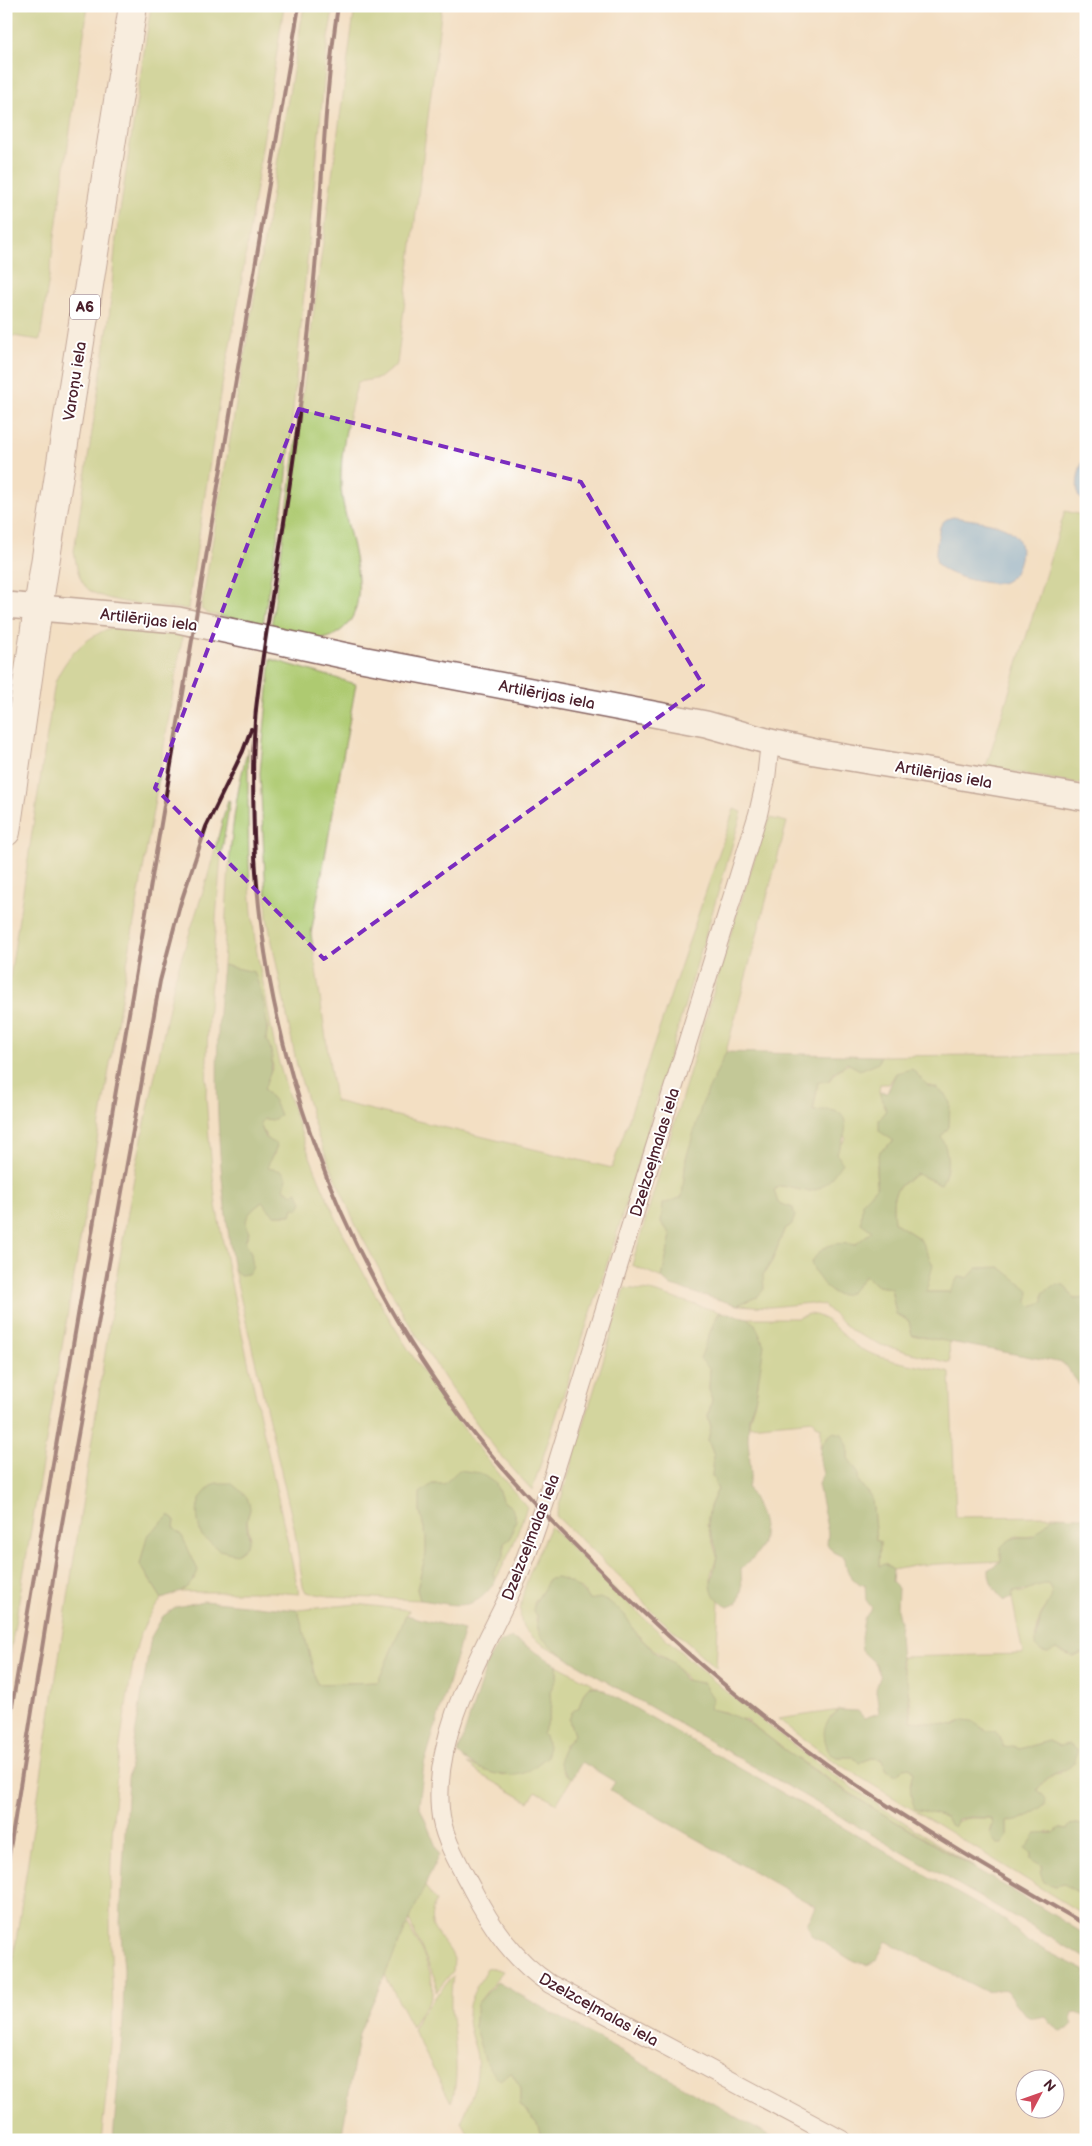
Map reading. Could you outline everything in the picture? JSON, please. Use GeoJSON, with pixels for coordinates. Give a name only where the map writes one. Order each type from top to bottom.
{"type":"FeatureCollection","features":[{"type":"Feature","properties":{"kind":"highway","name":"Varoņu iela"},"geometry":{"type":"LineString","coordinates":[[38,608],[133,6]]}},
{"type":"Feature","properties":{"kind":"highway","name":"A6"},"geometry":{"type":"LineString","coordinates":[[6,832],[38,608]]}},
{"type":"Feature","properties":{"kind":"street","name":"Artilērijas iela"},"geometry":{"type":"LineString","coordinates":[[6,605],[178,620],[356,658],[706,724],[770,742],[1086,798]]}},
{"type":"Feature","properties":{"kind":"street","name":"Dzelzceļmalas iela"},"geometry":{"type":"LineString","coordinates":[[770,742],[766,779],[758,814],[549,1490],[521,1570],[468,1679],[451,1728],[439,1788],[440,1811],[445,1833],[483,1911],[504,1942],[531,1971],[550,1984],[842,2140]]}},
{"type":"Feature","properties":{"kind":"highlighted area"},"geometry":{"type":"Polygon","coordinates":[[[299,409],[581,482],[703,685],[324,959],[155,788],[299,409]]]}},
{"type":"Feature","properties":{"kind":"green space"},"geometry":{"type":"Polygon","coordinates":[[[6,6],[88,6],[40,340],[6,335],[6,6]]]}},
{"type":"Feature","properties":{"kind":"green space"},"geometry":{"type":"Polygon","coordinates":[[[151,6],[284,6],[238,304],[219,401],[188,609],[136,604],[97,595],[82,582],[74,551],[109,319],[116,238],[151,6]]]}},
{"type":"Feature","properties":{"kind":"green space"},"geometry":{"type":"Polygon","coordinates":[[[304,6],[334,6],[328,38],[286,485],[263,624],[208,614],[201,609],[304,6]]]}},
{"type":"Feature","properties":{"kind":"green space"},"geometry":{"type":"Polygon","coordinates":[[[355,6],[442,6],[397,364],[380,378],[358,382],[343,447],[341,486],[356,564],[357,605],[350,621],[337,633],[326,638],[314,639],[271,628],[355,6]]]}},
{"type":"Feature","properties":{"kind":"green space"},"geometry":{"type":"Polygon","coordinates":[[[1065,511],[1086,516],[1086,785],[986,767],[1065,511]]]}},
{"type":"Feature","properties":{"kind":"green space"},"geometry":{"type":"Polygon","coordinates":[[[116,626],[151,627],[183,634],[6,1677],[6,1003],[55,682],[72,654],[88,640],[116,626]]]}},
{"type":"Feature","properties":{"kind":"green space"},"geometry":{"type":"Polygon","coordinates":[[[271,659],[356,684],[311,934],[335,1101],[612,1168],[734,809],[742,812],[615,1240],[532,1490],[500,1455],[455,1394],[406,1319],[356,1226],[318,1137],[297,1066],[267,917],[260,773],[271,659]]]}},
{"type":"Feature","properties":{"kind":"green space"},"geometry":{"type":"Polygon","coordinates":[[[248,749],[249,863],[255,940],[273,1039],[298,1125],[348,1243],[378,1299],[411,1353],[447,1406],[527,1507],[512,1548],[495,1581],[493,1573],[504,1556],[504,1543],[512,1508],[502,1500],[496,1484],[432,1484],[420,1511],[426,1537],[426,1554],[417,1589],[420,1600],[328,1596],[306,1592],[303,1586],[294,1527],[234,1270],[240,1274],[251,1253],[245,1242],[249,1232],[246,1222],[251,1211],[262,1202],[274,1215],[291,1215],[297,1191],[293,1194],[290,1192],[276,1180],[270,1171],[268,1163],[275,1153],[259,1123],[264,1119],[275,1120],[274,1101],[264,1089],[273,1066],[266,1039],[268,1027],[253,972],[223,965],[228,883],[236,802],[248,749]]]}},
{"type":"Feature","properties":{"kind":"green space"},"geometry":{"type":"Polygon","coordinates":[[[228,800],[230,801],[221,856],[208,1020],[206,1096],[209,1138],[216,1205],[229,1274],[299,1594],[273,1592],[181,1592],[195,1579],[182,1536],[174,1528],[175,1520],[170,1516],[140,1564],[162,1599],[146,1621],[141,1632],[132,1667],[123,1721],[114,1805],[111,1861],[112,2030],[101,2140],[6,2140],[6,2007],[117,1274],[135,1172],[175,978],[207,879],[228,800]],[[197,1506],[250,1539],[247,1520],[250,1509],[197,1506]]]}},
{"type":"Feature","properties":{"kind":"green space"},"geometry":{"type":"Polygon","coordinates":[[[770,818],[787,822],[726,1052],[686,1158],[682,1197],[661,1222],[671,1235],[662,1278],[632,1265],[734,923],[763,833],[770,818]]]}},
{"type":"Feature","properties":{"kind":"green space"},"geometry":{"type":"Polygon","coordinates":[[[223,965],[254,972],[260,988],[266,1013],[266,1039],[272,1058],[271,1070],[264,1089],[274,1101],[280,1115],[275,1120],[264,1119],[260,1123],[265,1137],[277,1145],[268,1168],[282,1171],[287,1178],[284,1189],[293,1194],[297,1191],[302,1202],[299,1209],[293,1208],[291,1215],[274,1215],[262,1202],[248,1215],[246,1223],[249,1232],[245,1242],[251,1253],[253,1267],[248,1274],[240,1275],[234,1270],[220,1156],[217,1079],[223,965]]]}},
{"type":"Feature","properties":{"kind":"green space"},"geometry":{"type":"Polygon","coordinates":[[[726,1052],[880,1056],[879,1062],[860,1070],[847,1063],[835,1072],[828,1081],[818,1082],[813,1111],[828,1110],[838,1112],[845,1121],[846,1128],[837,1153],[842,1163],[825,1185],[815,1190],[807,1191],[779,1186],[774,1190],[778,1203],[793,1208],[795,1216],[792,1224],[784,1230],[772,1261],[763,1275],[764,1289],[757,1297],[737,1305],[671,1286],[662,1278],[671,1235],[661,1222],[663,1204],[682,1197],[686,1159],[702,1104],[726,1052]]]}},
{"type":"Feature","properties":{"kind":"green space"},"geometry":{"type":"Polygon","coordinates":[[[1086,1054],[1086,1298],[1074,1299],[1064,1285],[1043,1302],[1032,1306],[1028,1302],[968,1278],[951,1292],[926,1292],[920,1239],[894,1222],[893,1205],[898,1188],[917,1174],[940,1184],[941,1137],[936,1088],[896,1073],[889,1084],[880,1084],[879,1092],[886,1110],[879,1120],[894,1141],[876,1169],[877,1186],[862,1203],[872,1231],[855,1245],[835,1244],[825,1248],[811,1263],[865,1275],[877,1286],[891,1288],[896,1314],[909,1321],[912,1335],[949,1341],[950,1363],[881,1345],[853,1332],[823,1305],[810,1303],[770,1307],[737,1305],[757,1297],[763,1275],[772,1261],[784,1230],[792,1224],[793,1208],[778,1203],[774,1191],[779,1186],[792,1186],[810,1191],[846,1138],[813,1112],[818,1082],[829,1081],[840,1069],[857,1062],[879,1062],[880,1056],[1086,1054]]]}},
{"type":"Feature","properties":{"kind":"green space"},"geometry":{"type":"Polygon","coordinates":[[[912,1069],[928,1086],[936,1088],[945,1094],[950,1103],[949,1127],[941,1137],[947,1154],[947,1167],[944,1179],[941,1184],[917,1174],[898,1188],[893,1205],[894,1222],[920,1239],[933,1265],[926,1292],[950,1292],[958,1277],[968,1278],[977,1268],[1000,1267],[1029,1290],[1028,1302],[1032,1306],[1043,1302],[1043,1293],[1057,1284],[1064,1285],[1074,1299],[1086,1298],[1086,1393],[1063,1363],[912,1335],[909,1321],[896,1314],[891,1288],[877,1286],[865,1275],[853,1290],[839,1295],[827,1288],[814,1269],[811,1263],[825,1248],[841,1243],[855,1245],[872,1231],[861,1223],[862,1203],[877,1186],[876,1169],[880,1151],[894,1141],[879,1131],[879,1120],[886,1110],[879,1092],[887,1093],[896,1073],[912,1069]]]}},
{"type":"Feature","properties":{"kind":"green space"},"geometry":{"type":"Polygon","coordinates":[[[625,1288],[650,1291],[720,1312],[715,1319],[704,1348],[710,1369],[709,1389],[712,1400],[708,1416],[711,1427],[708,1440],[714,1456],[712,1476],[718,1489],[710,1506],[707,1524],[717,1556],[711,1574],[711,1586],[719,1602],[716,1668],[646,1606],[637,1593],[556,1516],[625,1288]]]}},
{"type":"Feature","properties":{"kind":"green space"},"geometry":{"type":"Polygon","coordinates":[[[720,1312],[748,1318],[755,1324],[764,1345],[756,1396],[749,1417],[748,1439],[751,1473],[748,1488],[762,1520],[763,1536],[758,1552],[741,1569],[742,1589],[738,1603],[728,1607],[714,1596],[711,1584],[717,1552],[708,1527],[708,1514],[718,1489],[712,1476],[714,1456],[708,1440],[711,1427],[708,1416],[712,1400],[709,1389],[710,1369],[700,1359],[720,1312]]]}},
{"type":"Feature","properties":{"kind":"green space"},"geometry":{"type":"Polygon","coordinates":[[[808,1314],[823,1318],[854,1345],[871,1354],[893,1361],[950,1373],[956,1517],[1053,1516],[1041,1531],[1029,1537],[1016,1536],[1001,1547],[1001,1561],[918,1565],[893,1570],[884,1564],[879,1566],[880,1542],[876,1540],[872,1499],[859,1482],[857,1471],[848,1458],[848,1446],[828,1436],[820,1447],[821,1427],[816,1425],[814,1420],[749,1426],[757,1388],[758,1355],[755,1333],[748,1318],[797,1318],[808,1314]]]}},
{"type":"Feature","properties":{"kind":"green space"},"geometry":{"type":"Polygon","coordinates":[[[834,1432],[842,1434],[848,1446],[848,1458],[857,1471],[859,1482],[872,1499],[876,1540],[880,1542],[879,1566],[884,1564],[893,1570],[892,1582],[898,1588],[897,1609],[900,1623],[901,1663],[907,1681],[911,1721],[954,1725],[964,1720],[972,1721],[986,1731],[995,1731],[1000,1737],[1003,1747],[1013,1746],[1019,1749],[1049,1741],[1059,1746],[1069,1744],[1077,1751],[1072,1765],[1050,1777],[1037,1790],[1046,1800],[1044,1805],[1021,1820],[1007,1821],[1007,1837],[1002,1844],[996,1844],[992,1837],[993,1824],[991,1818],[971,1817],[958,1819],[954,1828],[946,1817],[915,1809],[911,1791],[913,1773],[910,1767],[904,1768],[896,1775],[887,1770],[881,1759],[872,1758],[859,1763],[853,1757],[837,1757],[830,1754],[827,1747],[824,1729],[829,1720],[840,1710],[858,1711],[864,1718],[879,1713],[876,1689],[880,1677],[876,1664],[862,1651],[861,1638],[864,1619],[872,1608],[866,1600],[865,1584],[860,1585],[853,1579],[847,1570],[845,1558],[833,1552],[827,1544],[828,1533],[818,1484],[823,1474],[820,1450],[824,1441],[834,1432]]]}},
{"type":"Feature","properties":{"kind":"green space"},"geometry":{"type":"Polygon","coordinates":[[[459,1470],[480,1473],[496,1484],[502,1500],[512,1508],[516,1520],[510,1539],[504,1543],[504,1556],[493,1573],[495,1581],[479,1599],[462,1605],[420,1600],[417,1589],[426,1554],[426,1537],[420,1511],[420,1493],[432,1484],[444,1484],[459,1470]]]}},
{"type":"Feature","properties":{"kind":"green space"},"geometry":{"type":"Polygon","coordinates":[[[216,1483],[231,1483],[248,1500],[250,1510],[247,1520],[249,1539],[246,1545],[236,1554],[219,1550],[201,1535],[197,1512],[198,1506],[204,1494],[216,1483]]]}},
{"type":"Feature","properties":{"kind":"green space"},"geometry":{"type":"Polygon","coordinates":[[[170,1515],[175,1521],[174,1528],[182,1536],[198,1570],[189,1586],[162,1599],[140,1564],[147,1536],[170,1515]]]}},
{"type":"Feature","properties":{"kind":"green space"},"geometry":{"type":"Polygon","coordinates":[[[1053,1516],[1086,1517],[1086,1651],[1074,1657],[1056,1649],[1048,1653],[1043,1652],[1037,1647],[1036,1640],[1040,1618],[1052,1593],[1048,1584],[1023,1591],[1013,1591],[1012,1598],[1005,1601],[993,1587],[989,1574],[989,1569],[1001,1561],[1001,1547],[1005,1543],[1015,1538],[1033,1537],[1053,1516]]]}},
{"type":"Feature","properties":{"kind":"green space"},"geometry":{"type":"Polygon","coordinates":[[[550,1526],[659,1632],[744,1706],[847,1784],[974,1867],[873,1808],[792,1755],[746,1720],[732,1717],[725,1712],[708,1709],[673,1663],[643,1640],[613,1606],[598,1600],[589,1600],[582,1589],[548,1580],[547,1585],[534,1603],[537,1627],[542,1637],[569,1658],[530,1635],[521,1621],[520,1609],[533,1564],[550,1526]]]}},
{"type":"Feature","properties":{"kind":"green space"},"geometry":{"type":"Polygon","coordinates":[[[557,1578],[575,1586],[589,1600],[600,1598],[611,1603],[625,1615],[638,1636],[657,1654],[674,1663],[685,1680],[703,1683],[713,1698],[709,1709],[723,1712],[745,1721],[853,1796],[1086,1935],[1086,1958],[600,1678],[560,1653],[541,1636],[537,1617],[533,1611],[535,1602],[545,1588],[548,1579],[557,1578]]]}},
{"type":"Feature","properties":{"kind":"green space"},"geometry":{"type":"Polygon","coordinates":[[[1040,1584],[1048,1584],[1052,1598],[1040,1617],[1035,1638],[1074,1657],[1086,1651],[1086,1826],[1070,1825],[1067,1829],[1060,1828],[1054,1833],[1048,1832],[1031,1853],[1031,1859],[1043,1866],[1055,1886],[1064,1884],[1086,1897],[1086,1916],[829,1758],[778,1719],[840,1710],[830,1717],[837,1757],[853,1757],[859,1763],[872,1758],[881,1759],[887,1770],[910,1767],[913,1773],[910,1785],[923,1810],[946,1817],[951,1826],[965,1819],[991,1818],[993,1824],[990,1832],[1007,1837],[1007,1821],[1025,1818],[1045,1805],[1036,1790],[1054,1774],[1061,1773],[1059,1746],[1049,1741],[1019,1749],[1003,1747],[1000,1737],[964,1720],[954,1725],[911,1721],[911,1705],[901,1657],[1023,1654],[1012,1598],[1013,1591],[1022,1593],[1040,1584]]]}},
{"type":"Feature","properties":{"kind":"green space"},"geometry":{"type":"Polygon","coordinates":[[[203,1601],[298,1610],[317,1684],[378,1682],[406,1615],[464,1630],[424,1765],[419,1805],[439,1854],[359,2033],[341,2140],[113,2140],[123,2023],[124,1969],[120,1923],[128,1778],[151,1637],[163,1616],[177,1607],[203,1601]]]}},
{"type":"Feature","properties":{"kind":"green space"},"geometry":{"type":"Polygon","coordinates":[[[356,1604],[409,1610],[378,1682],[316,1684],[298,1610],[356,1604]]]}},
{"type":"Feature","properties":{"kind":"green space"},"geometry":{"type":"Polygon","coordinates":[[[509,1638],[518,1641],[557,1665],[557,1678],[550,1691],[551,1706],[548,1721],[542,1734],[548,1743],[547,1757],[528,1771],[520,1774],[501,1775],[481,1769],[458,1753],[488,1661],[499,1643],[509,1638]]]}},
{"type":"Feature","properties":{"kind":"green space"},"geometry":{"type":"Polygon","coordinates":[[[557,1665],[598,1687],[589,1686],[584,1692],[579,1707],[572,1712],[569,1720],[574,1735],[564,1746],[563,1772],[572,1778],[557,1803],[536,1791],[529,1802],[482,1775],[467,1764],[504,1776],[548,1743],[542,1734],[548,1721],[551,1706],[550,1691],[557,1678],[557,1665]]]}},
{"type":"Feature","properties":{"kind":"green space"},"geometry":{"type":"Polygon","coordinates":[[[589,1686],[598,1687],[1006,1921],[1028,1942],[1086,1971],[1086,2017],[1077,2013],[1072,2014],[1073,2024],[1068,2029],[1061,2031],[1049,2023],[1045,2016],[1033,2018],[1026,2016],[1006,1990],[985,1991],[886,1941],[877,1960],[867,1965],[851,1960],[812,1935],[807,1924],[816,1907],[610,1790],[615,1782],[582,1762],[572,1778],[562,1768],[560,1757],[565,1746],[574,1735],[569,1720],[572,1712],[579,1707],[584,1692],[589,1686]]]}},
{"type":"Feature","properties":{"kind":"green space"},"geometry":{"type":"Polygon","coordinates":[[[1070,1825],[1086,1826],[1086,1844],[1083,1847],[1086,1853],[1086,1897],[1064,1884],[1055,1886],[1044,1882],[1040,1873],[1043,1866],[1031,1859],[1031,1853],[1025,1849],[1036,1834],[1054,1833],[1060,1828],[1067,1829],[1070,1825]]]}},
{"type":"Feature","properties":{"kind":"green space"},"geometry":{"type":"Polygon","coordinates":[[[424,1885],[436,1901],[432,1912],[433,1927],[454,1959],[453,1971],[436,1992],[436,1981],[409,1920],[424,1885]]]}},
{"type":"Feature","properties":{"kind":"green space"},"geometry":{"type":"Polygon","coordinates":[[[407,1923],[429,1970],[433,1990],[429,2001],[412,2027],[385,1975],[407,1923]]]}},
{"type":"Feature","properties":{"kind":"green space"},"geometry":{"type":"Polygon","coordinates":[[[493,1968],[503,1971],[477,2004],[474,2027],[487,2065],[511,2072],[520,2087],[520,2104],[537,2124],[543,2140],[472,2140],[461,2122],[471,2097],[477,2070],[476,2052],[468,2024],[468,2008],[474,1991],[487,1969],[493,1968]]]}},
{"type":"Feature","properties":{"kind":"green space"},"geometry":{"type":"Polygon","coordinates":[[[453,1976],[451,2008],[456,2072],[454,2094],[451,2102],[413,2030],[419,2016],[453,1976]]]}},
{"type":"Feature","properties":{"kind":"green space"},"geometry":{"type":"Polygon","coordinates":[[[497,1982],[778,2140],[543,2140],[537,2124],[520,2104],[520,2087],[511,2072],[500,2080],[487,2065],[474,2027],[477,2004],[497,1982]]]}},
{"type":"Feature","properties":{"kind":"water"},"geometry":{"type":"Polygon","coordinates":[[[1086,456],[1086,503],[1078,496],[1077,486],[1079,470],[1086,456]]]}},
{"type":"Feature","properties":{"kind":"water"},"geometry":{"type":"Polygon","coordinates":[[[953,517],[995,524],[1015,535],[1020,545],[1020,558],[1014,575],[1001,583],[986,583],[956,576],[941,568],[937,563],[936,557],[936,546],[940,529],[944,521],[953,517]]]}},
{"type":"Feature","properties":{"kind":"railway"},"geometry":{"type":"LineString","coordinates":[[6,1742],[299,6]]}},
{"type":"Feature","properties":{"kind":"railway"},"geometry":{"type":"LineString","coordinates":[[338,6],[327,100],[316,256],[308,336],[289,489],[256,709],[253,756],[254,834],[260,913],[272,990],[290,1067],[313,1142],[342,1214],[377,1285],[417,1352],[461,1417],[491,1455],[574,1544],[684,1650],[783,1732],[852,1782],[909,1819],[1086,1925]]}},
{"type":"Feature","properties":{"kind":"railway"},"geometry":{"type":"LineString","coordinates":[[6,1874],[61,1529],[160,981],[180,905],[206,827],[243,751],[251,729]]}}]}
